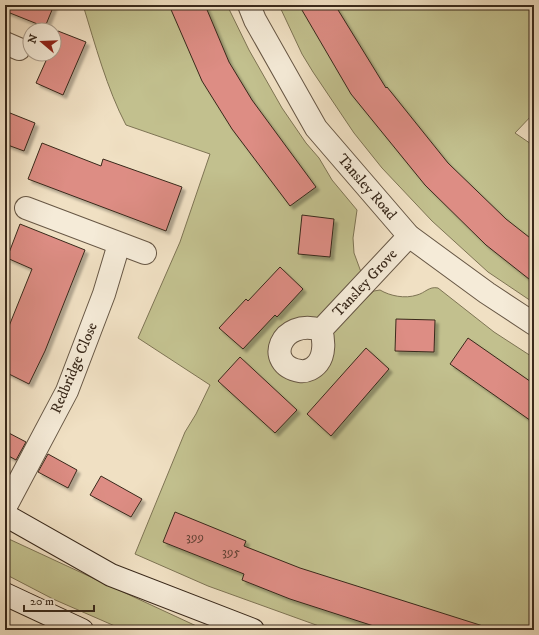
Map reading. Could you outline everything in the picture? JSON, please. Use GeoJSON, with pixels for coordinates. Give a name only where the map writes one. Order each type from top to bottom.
{"type":"FeatureCollection","features":[{"type":"Feature","properties":{"kind":"street","name":"Tansley Road"},"geometry":{"type":"LineString","coordinates":[[249,5],[255,20],[316,128],[410,236],[487,293],[534,324]]}},
{"type":"Feature","properties":{"kind":"street"},"geometry":{"type":"LineString","coordinates":[[26,208],[145,253]]}},
{"type":"Feature","properties":{"kind":"street","name":"Tansley Grove"},"geometry":{"type":"LineString","coordinates":[[321,330],[410,236]]}},
{"type":"Feature","properties":{"kind":"street","name":"Redbridge Close"},"geometry":{"type":"LineString","coordinates":[[5,508],[67,390],[104,294],[119,244]]}},
{"type":"Feature","properties":{"kind":"street"},"geometry":{"type":"LineString","coordinates":[[5,515],[111,575],[253,630]]}},
{"type":"Feature","properties":{"kind":"street"},"geometry":{"type":"LineString","coordinates":[[5,594],[82,630]]}},
{"type":"Feature","properties":{"kind":"shaded area"},"geometry":{"type":"Polygon","coordinates":[[[83,5],[227,5],[249,50],[282,108],[306,143],[319,158],[332,180],[357,210],[353,238],[354,253],[361,272],[313,322],[281,326],[274,352],[295,378],[328,336],[374,291],[380,290],[388,294],[408,297],[420,294],[432,288],[438,288],[494,332],[534,358],[534,630],[330,630],[208,586],[135,554],[185,432],[196,414],[210,385],[138,338],[180,242],[210,154],[126,125],[107,81],[83,5]]]}},
{"type":"Feature","properties":{"kind":"shaded area"},"geometry":{"type":"Polygon","coordinates":[[[279,5],[534,5],[534,113],[515,133],[534,146],[534,303],[488,272],[432,221],[382,168],[354,133],[313,72],[302,54],[279,5]]]}},
{"type":"Feature","properties":{"kind":"shaded area"},"geometry":{"type":"Polygon","coordinates":[[[5,537],[205,630],[124,630],[53,599],[5,574],[5,537]]]}},
{"type":"Feature","properties":{"kind":"building"},"geometry":{"type":"Polygon","coordinates":[[[5,5],[54,5],[47,22],[32,22],[5,11],[5,5]]]}},
{"type":"Feature","properties":{"kind":"building"},"geometry":{"type":"Polygon","coordinates":[[[169,5],[205,5],[229,62],[252,100],[316,187],[290,206],[232,129],[202,81],[169,5]]]}},
{"type":"Feature","properties":{"kind":"building"},"geometry":{"type":"Polygon","coordinates":[[[299,5],[335,5],[386,88],[387,87],[448,163],[506,219],[534,241],[534,283],[486,245],[425,185],[351,94],[299,5]]]}},
{"type":"Feature","properties":{"kind":"building"},"geometry":{"type":"Polygon","coordinates":[[[62,33],[86,42],[63,95],[36,83],[45,62],[62,62],[62,33]]]}},
{"type":"Feature","properties":{"kind":"building"},"geometry":{"type":"Polygon","coordinates":[[[5,111],[35,123],[24,151],[5,144],[5,111]]]}},
{"type":"Feature","properties":{"kind":"building"},"geometry":{"type":"Polygon","coordinates":[[[42,143],[101,166],[103,159],[182,187],[166,231],[28,179],[42,143]]]}},
{"type":"Feature","properties":{"kind":"building"},"geometry":{"type":"Polygon","coordinates":[[[302,215],[334,219],[330,257],[298,254],[302,215]]]}},
{"type":"Feature","properties":{"kind":"building"},"geometry":{"type":"Polygon","coordinates":[[[20,224],[85,250],[45,351],[29,384],[5,372],[5,336],[32,269],[7,258],[20,224]]]}},
{"type":"Feature","properties":{"kind":"building"},"geometry":{"type":"Polygon","coordinates":[[[280,267],[303,289],[277,317],[275,315],[243,349],[219,328],[246,299],[248,301],[280,267]]]}},
{"type":"Feature","properties":{"kind":"building"},"geometry":{"type":"Polygon","coordinates":[[[396,319],[435,320],[434,352],[395,351],[396,319]]]}},
{"type":"Feature","properties":{"kind":"building"},"geometry":{"type":"Polygon","coordinates":[[[468,338],[534,384],[534,423],[450,364],[468,338]]]}},
{"type":"Feature","properties":{"kind":"building"},"geometry":{"type":"Polygon","coordinates":[[[366,348],[389,369],[331,436],[307,414],[366,348]]]}},
{"type":"Feature","properties":{"kind":"building"},"geometry":{"type":"Polygon","coordinates":[[[240,357],[297,410],[275,433],[218,381],[240,357]]]}},
{"type":"Feature","properties":{"kind":"building"},"geometry":{"type":"Polygon","coordinates":[[[5,431],[26,442],[16,460],[5,454],[5,431]]]}},
{"type":"Feature","properties":{"kind":"building"},"geometry":{"type":"Polygon","coordinates":[[[48,454],[77,470],[68,488],[38,472],[48,454]]]}},
{"type":"Feature","properties":{"kind":"building"},"geometry":{"type":"Polygon","coordinates":[[[101,476],[142,499],[131,517],[90,495],[101,476]]]}},
{"type":"Feature","properties":{"kind":"building"},"geometry":{"type":"Polygon","coordinates":[[[175,512],[246,541],[244,546],[300,568],[483,626],[482,630],[386,630],[290,599],[242,580],[244,574],[163,542],[175,512]]]}}]}
